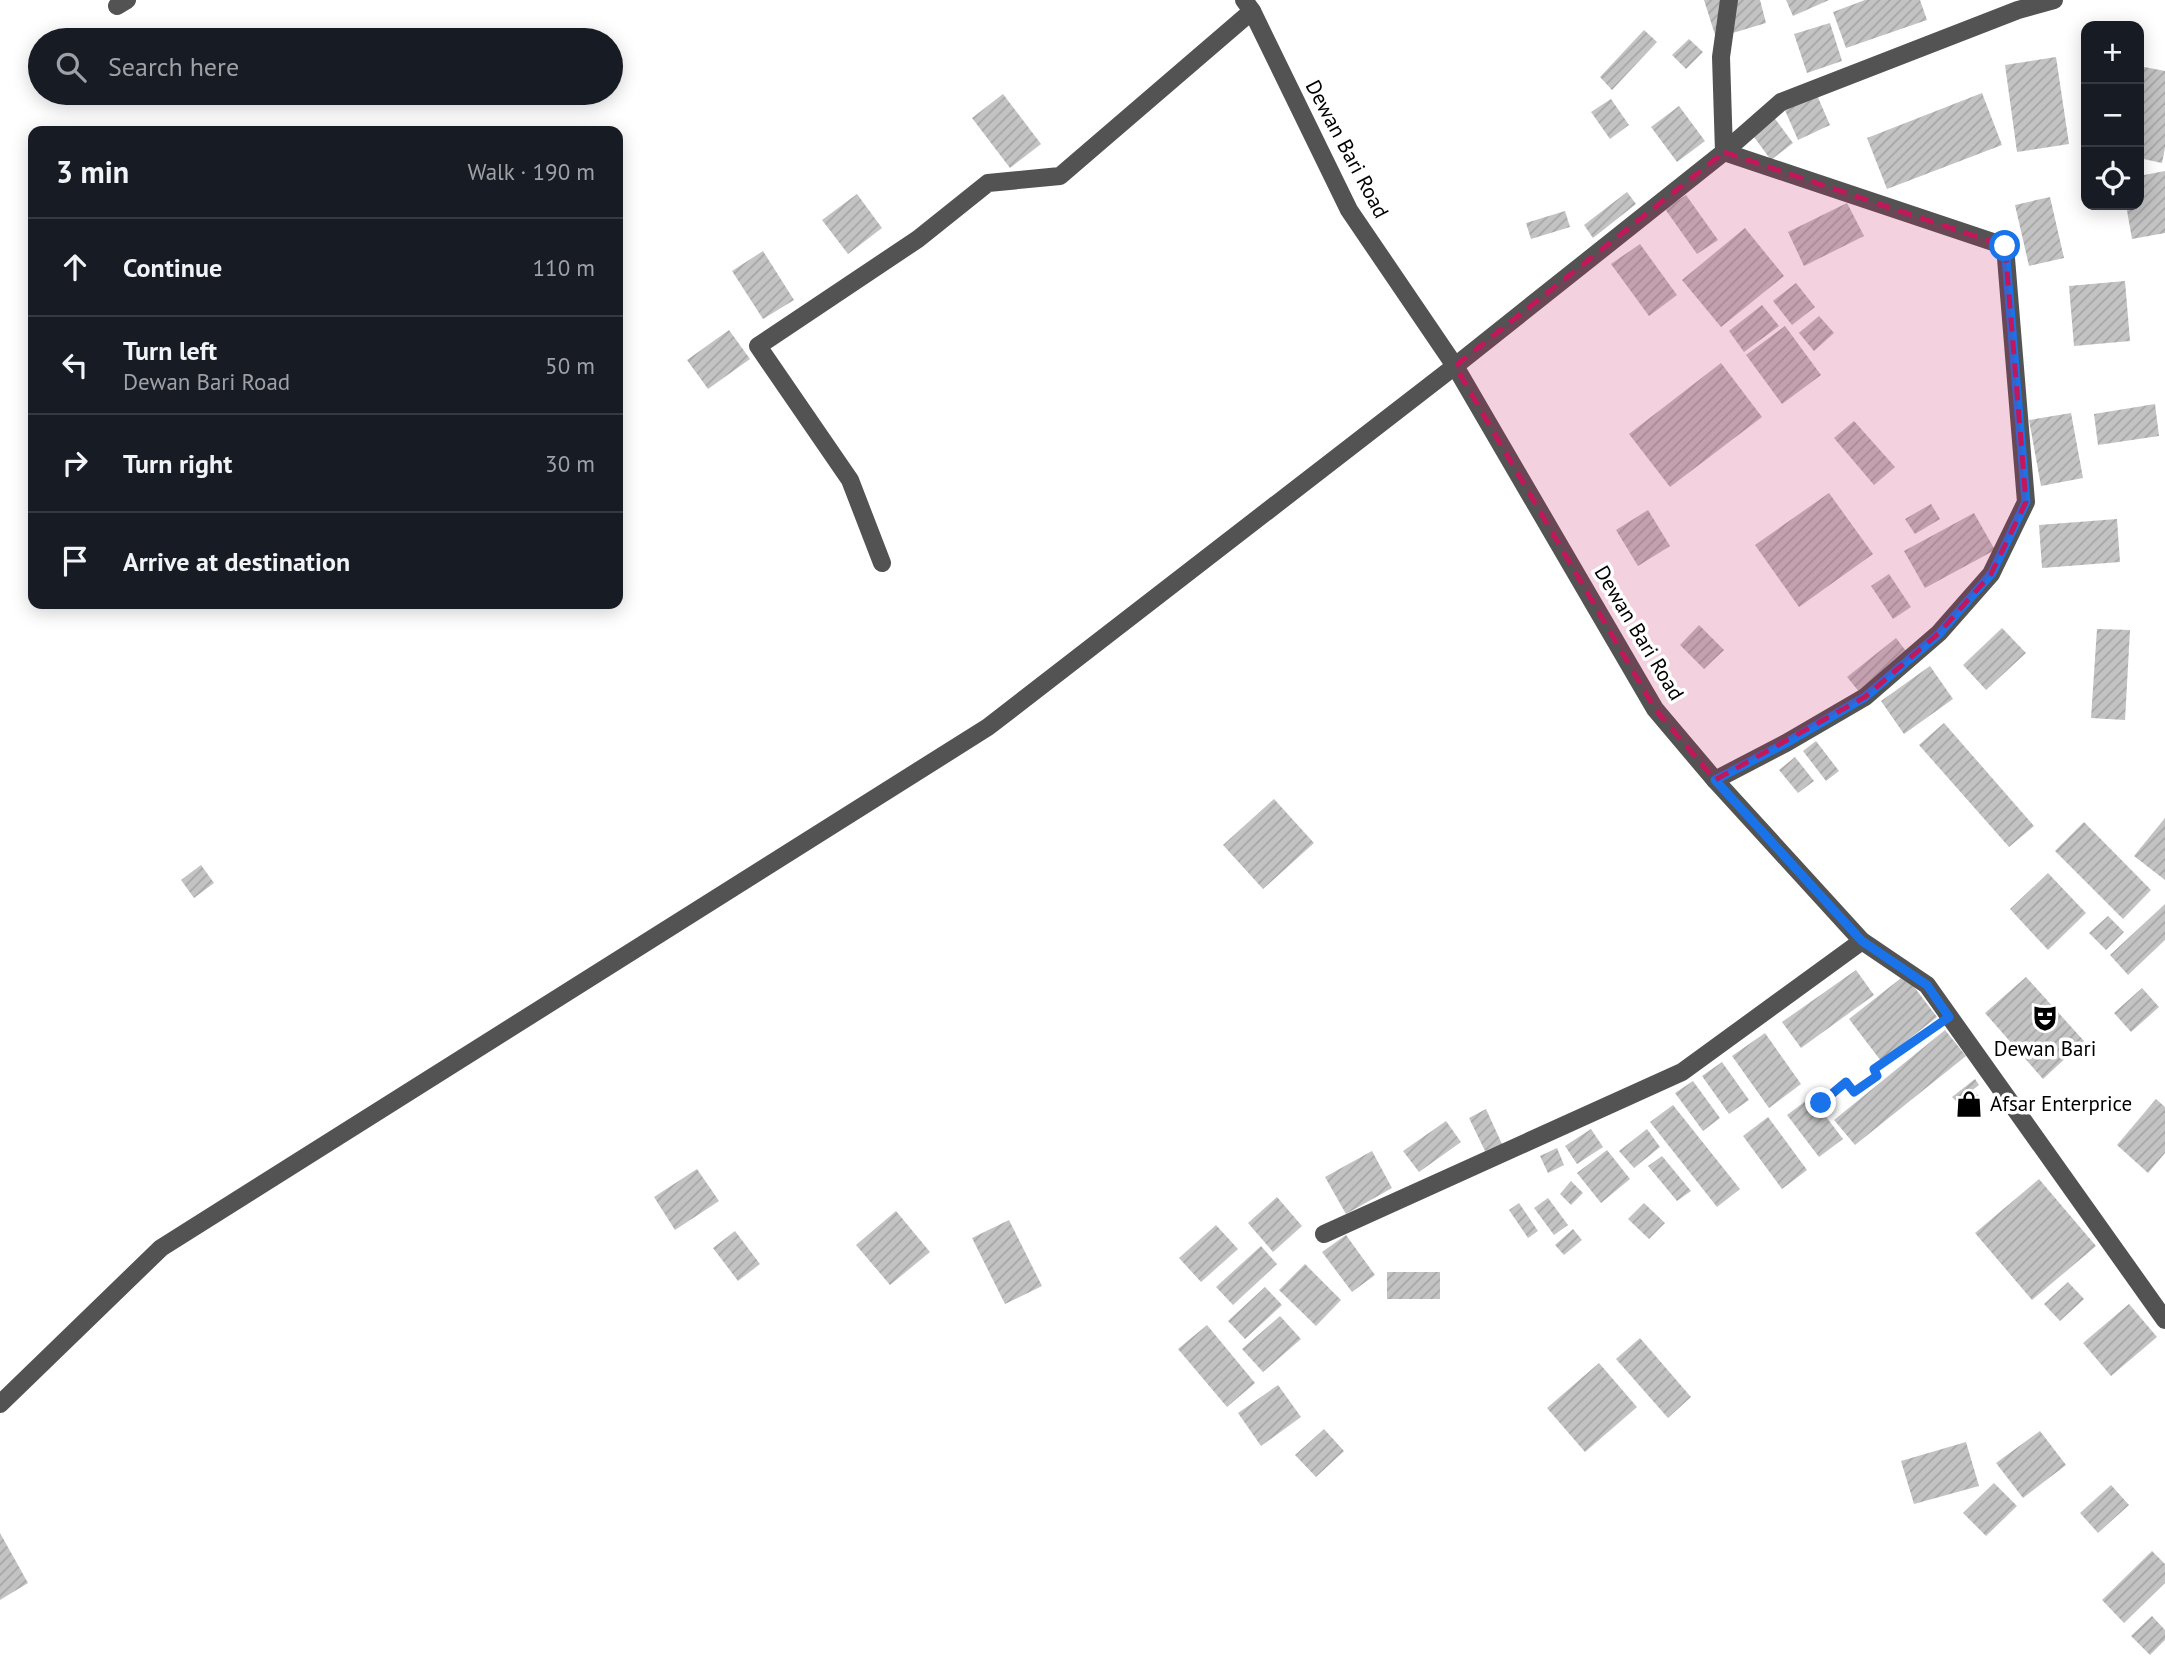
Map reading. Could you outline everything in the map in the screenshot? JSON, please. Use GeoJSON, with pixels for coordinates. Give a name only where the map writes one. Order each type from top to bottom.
{"type":"FeatureCollection","features":[{"type":"Feature","properties":{"kind":"street"},"geometry":{"type":"LineString","coordinates":[[1724,152],[1721,57],[1729,0]]}},
{"type":"Feature","properties":{"kind":"street"},"geometry":{"type":"LineString","coordinates":[[0,1404],[161,1248],[988,727],[1455,366],[1724,152],[1781,102],[2018,10],[2054,0]]}},
{"type":"Feature","properties":{"kind":"street"},"geometry":{"type":"LineString","coordinates":[[883,563],[850,480],[758,346],[918,239],[988,183],[1060,176],[1248,5]]}},
{"type":"Feature","properties":{"kind":"street","name":"Dewan Bari Road"},"geometry":{"type":"LineString","coordinates":[[1248,5],[1349,210],[1455,366],[1655,709],[1715,780],[1862,941],[1927,985],[2165,1320]]}},
{"type":"Feature","properties":{"kind":"street"},"geometry":{"type":"LineString","coordinates":[[1715,780],[1865,697],[1939,634],[1992,573],[2026,502],[2005,246],[1724,152]]}},
{"type":"Feature","properties":{"kind":"street"},"geometry":{"type":"LineString","coordinates":[[1324,1234],[1682,1072],[1862,941]]}},
{"type":"Feature","properties":{"kind":"path"},"geometry":{"type":"LineString","coordinates":[[1821,1103],[1846,1082],[1854,1092],[1877,1076],[1874,1069],[1949,1017]]}},
{"type":"Feature","properties":{"kind":"highlighted area"},"geometry":{"type":"Polygon","coordinates":[[[1724,152],[2005,246],[2026,502],[1991,574],[1939,633],[1865,697],[1715,780],[1655,709],[1455,366],[1724,152]]]}},
{"type":"Feature","properties":{"kind":"building"},"geometry":{"type":"Polygon","coordinates":[[[1704,0],[1760,0],[1766,23],[1716,38],[1704,0]]]}},
{"type":"Feature","properties":{"kind":"building"},"geometry":{"type":"Polygon","coordinates":[[[1786,0],[1829,0],[1793,16],[1786,0]]]}},
{"type":"Feature","properties":{"kind":"building"},"geometry":{"type":"Polygon","coordinates":[[[1865,0],[1920,0],[1927,20],[1846,48],[1833,12],[1865,0]]]}},
{"type":"Feature","properties":{"kind":"building"},"geometry":{"type":"Polygon","coordinates":[[[1830,23],[1842,61],[1807,73],[1794,34],[1830,23]]]}},
{"type":"Feature","properties":{"kind":"building"},"geometry":{"type":"Polygon","coordinates":[[[1644,30],[1657,42],[1612,90],[1600,77],[1644,30]]]}},
{"type":"Feature","properties":{"kind":"building"},"geometry":{"type":"Polygon","coordinates":[[[1689,39],[1703,52],[1686,69],[1672,55],[1689,39]]]}},
{"type":"Feature","properties":{"kind":"building"},"geometry":{"type":"Polygon","coordinates":[[[2056,57],[2069,144],[2017,152],[2005,65],[2056,57]]]}},
{"type":"Feature","properties":{"kind":"building"},"geometry":{"type":"Polygon","coordinates":[[[2144,67],[2165,71],[2165,148],[2162,163],[2144,159],[2144,67]]]}},
{"type":"Feature","properties":{"kind":"building"},"geometry":{"type":"Polygon","coordinates":[[[1816,93],[1830,125],[1798,140],[1784,108],[1816,93]]]}},
{"type":"Feature","properties":{"kind":"building"},"geometry":{"type":"Polygon","coordinates":[[[1982,93],[2002,145],[1887,189],[1867,138],[1982,93]]]}},
{"type":"Feature","properties":{"kind":"building"},"geometry":{"type":"Polygon","coordinates":[[[1003,94],[1041,144],[1010,168],[972,118],[1003,94]]]}},
{"type":"Feature","properties":{"kind":"building"},"geometry":{"type":"Polygon","coordinates":[[[1611,99],[1629,125],[1610,139],[1591,112],[1611,99]]]}},
{"type":"Feature","properties":{"kind":"building"},"geometry":{"type":"Polygon","coordinates":[[[1679,106],[1705,141],[1677,162],[1651,127],[1679,106]]]}},
{"type":"Feature","properties":{"kind":"building"},"geometry":{"type":"Polygon","coordinates":[[[1773,116],[1793,143],[1771,160],[1751,133],[1773,116]]]}},
{"type":"Feature","properties":{"kind":"building"},"geometry":{"type":"Polygon","coordinates":[[[2165,171],[2165,233],[2132,239],[2127,210],[2144,210],[2144,175],[2165,171]]]}},
{"type":"Feature","properties":{"kind":"building"},"geometry":{"type":"Polygon","coordinates":[[[1627,192],[1636,204],[1593,238],[1584,225],[1627,192]]]}},
{"type":"Feature","properties":{"kind":"building"},"geometry":{"type":"Polygon","coordinates":[[[857,194],[882,228],[848,254],[822,220],[857,194]]]}},
{"type":"Feature","properties":{"kind":"building"},"geometry":{"type":"Polygon","coordinates":[[[1686,195],[1718,240],[1697,254],[1665,209],[1686,195]]]}},
{"type":"Feature","properties":{"kind":"building"},"geometry":{"type":"Polygon","coordinates":[[[2050,197],[2064,258],[2029,266],[2015,205],[2050,197]]]}},
{"type":"Feature","properties":{"kind":"building"},"geometry":{"type":"Polygon","coordinates":[[[1847,203],[1864,236],[1804,266],[1788,232],[1847,203]]]}},
{"type":"Feature","properties":{"kind":"building"},"geometry":{"type":"Polygon","coordinates":[[[1565,211],[1570,227],[1531,239],[1526,223],[1565,211]]]}},
{"type":"Feature","properties":{"kind":"building"},"geometry":{"type":"Polygon","coordinates":[[[1745,228],[1784,276],[1721,327],[1682,280],[1745,228]]]}},
{"type":"Feature","properties":{"kind":"building"},"geometry":{"type":"Polygon","coordinates":[[[1640,244],[1677,295],[1649,316],[1611,264],[1640,244]]]}},
{"type":"Feature","properties":{"kind":"building"},"geometry":{"type":"Polygon","coordinates":[[[763,251],[794,300],[763,319],[732,271],[763,251]]]}},
{"type":"Feature","properties":{"kind":"building"},"geometry":{"type":"Polygon","coordinates":[[[2125,281],[2130,341],[2074,346],[2069,286],[2125,281]]]}},
{"type":"Feature","properties":{"kind":"building"},"geometry":{"type":"Polygon","coordinates":[[[1796,283],[1815,307],[1792,325],[1773,301],[1796,283]]]}},
{"type":"Feature","properties":{"kind":"building"},"geometry":{"type":"Polygon","coordinates":[[[1762,305],[1779,326],[1744,352],[1729,331],[1762,305]]]}},
{"type":"Feature","properties":{"kind":"building"},"geometry":{"type":"Polygon","coordinates":[[[1819,316],[1834,333],[1814,351],[1799,333],[1819,316]]]}},
{"type":"Feature","properties":{"kind":"building"},"geometry":{"type":"Polygon","coordinates":[[[1785,326],[1821,375],[1782,404],[1746,355],[1785,326]]]}},
{"type":"Feature","properties":{"kind":"building"},"geometry":{"type":"Polygon","coordinates":[[[729,330],[750,359],[708,389],[687,360],[729,330]]]}},
{"type":"Feature","properties":{"kind":"building"},"geometry":{"type":"Polygon","coordinates":[[[1721,363],[1762,417],[1670,487],[1629,434],[1721,363]]]}},
{"type":"Feature","properties":{"kind":"building"},"geometry":{"type":"Polygon","coordinates":[[[2155,404],[2159,436],[2098,445],[2094,414],[2155,404]]]}},
{"type":"Feature","properties":{"kind":"building"},"geometry":{"type":"Polygon","coordinates":[[[2071,413],[2083,478],[2041,486],[2029,420],[2071,413]]]}},
{"type":"Feature","properties":{"kind":"building"},"geometry":{"type":"Polygon","coordinates":[[[1854,421],[1895,467],[1874,485],[1834,438],[1854,421]]]}},
{"type":"Feature","properties":{"kind":"building"},"geometry":{"type":"Polygon","coordinates":[[[1829,493],[1873,554],[1799,607],[1755,545],[1829,493]]]}},
{"type":"Feature","properties":{"kind":"building"},"geometry":{"type":"Polygon","coordinates":[[[1931,504],[1940,519],[1915,534],[1905,519],[1931,504]]]}},
{"type":"Feature","properties":{"kind":"building"},"geometry":{"type":"Polygon","coordinates":[[[1648,510],[1670,546],[1638,566],[1616,530],[1648,510]]]}},
{"type":"Feature","properties":{"kind":"building"},"geometry":{"type":"Polygon","coordinates":[[[1974,513],[1995,550],[1925,588],[1904,551],[1974,513]]]}},
{"type":"Feature","properties":{"kind":"building"},"geometry":{"type":"Polygon","coordinates":[[[2117,519],[2120,562],[2042,568],[2039,525],[2117,519]]]}},
{"type":"Feature","properties":{"kind":"building"},"geometry":{"type":"Polygon","coordinates":[[[1889,574],[1911,607],[1893,619],[1871,586],[1889,574]]]}},
{"type":"Feature","properties":{"kind":"building"},"geometry":{"type":"Polygon","coordinates":[[[1699,625],[1724,650],[1704,669],[1680,645],[1699,625]]]}},
{"type":"Feature","properties":{"kind":"building"},"geometry":{"type":"Polygon","coordinates":[[[2002,628],[2026,653],[1986,690],[1963,665],[2002,628]]]}},
{"type":"Feature","properties":{"kind":"building"},"geometry":{"type":"Polygon","coordinates":[[[2097,629],[2130,630],[2125,720],[2091,718],[2097,629]]]}},
{"type":"Feature","properties":{"kind":"building"},"geometry":{"type":"Polygon","coordinates":[[[1896,638],[1909,655],[1861,694],[1847,677],[1896,638]]]}},
{"type":"Feature","properties":{"kind":"building"},"geometry":{"type":"Polygon","coordinates":[[[1930,666],[1953,699],[1904,734],[1881,701],[1930,666]]]}},
{"type":"Feature","properties":{"kind":"building"},"geometry":{"type":"Polygon","coordinates":[[[1944,723],[2034,826],[2009,847],[1919,745],[1944,723]]]}},
{"type":"Feature","properties":{"kind":"building"},"geometry":{"type":"Polygon","coordinates":[[[1816,741],[1839,771],[1826,781],[1803,751],[1816,741]]]}},
{"type":"Feature","properties":{"kind":"building"},"geometry":{"type":"Polygon","coordinates":[[[1795,757],[1814,781],[1798,793],[1779,770],[1795,757]]]}},
{"type":"Feature","properties":{"kind":"building"},"geometry":{"type":"Polygon","coordinates":[[[1274,799],[1314,843],[1263,889],[1223,845],[1274,799]]]}},
{"type":"Feature","properties":{"kind":"building"},"geometry":{"type":"Polygon","coordinates":[[[2165,818],[2165,880],[2134,856],[2165,818]]]}},
{"type":"Feature","properties":{"kind":"building"},"geometry":{"type":"Polygon","coordinates":[[[2084,822],[2151,890],[2123,919],[2055,851],[2084,822]]]}},
{"type":"Feature","properties":{"kind":"building"},"geometry":{"type":"Polygon","coordinates":[[[201,865],[214,883],[194,898],[181,880],[201,865]]]}},
{"type":"Feature","properties":{"kind":"building"},"geometry":{"type":"Polygon","coordinates":[[[2048,873],[2086,913],[2048,950],[2010,909],[2048,873]]]}},
{"type":"Feature","properties":{"kind":"building"},"geometry":{"type":"Polygon","coordinates":[[[2165,904],[2165,940],[2128,975],[2110,955],[2165,904]]]}},
{"type":"Feature","properties":{"kind":"building"},"geometry":{"type":"Polygon","coordinates":[[[2108,916],[2124,932],[2106,950],[2089,933],[2108,916]]]}},
{"type":"Feature","properties":{"kind":"building"},"geometry":{"type":"Polygon","coordinates":[[[1856,970],[1874,995],[1801,1048],[1782,1022],[1856,970]]]}},
{"type":"Feature","properties":{"kind":"building"},"geometry":{"type":"Polygon","coordinates":[[[1905,975],[1937,1017],[1881,1061],[1849,1019],[1905,975]]]}},
{"type":"Feature","properties":{"kind":"building"},"geometry":{"type":"Polygon","coordinates":[[[2026,977],[2084,1041],[2043,1079],[1985,1013],[2026,977]]]}},
{"type":"Feature","properties":{"kind":"building"},"geometry":{"type":"Polygon","coordinates":[[[2142,988],[2159,1007],[2131,1032],[2114,1013],[2142,988]]]}},
{"type":"Feature","properties":{"kind":"building"},"geometry":{"type":"Polygon","coordinates":[[[1945,1030],[1966,1056],[1855,1145],[1834,1120],[1945,1030]]]}},
{"type":"Feature","properties":{"kind":"building"},"geometry":{"type":"Polygon","coordinates":[[[1765,1033],[1801,1084],[1769,1108],[1732,1056],[1765,1033]]]}},
{"type":"Feature","properties":{"kind":"building"},"geometry":{"type":"Polygon","coordinates":[[[1722,1062],[1749,1100],[1729,1114],[1702,1076],[1722,1062]]]}},
{"type":"Feature","properties":{"kind":"building"},"geometry":{"type":"Polygon","coordinates":[[[1975,1079],[1979,1085],[1957,1102],[1952,1097],[1975,1079]]]}},
{"type":"Feature","properties":{"kind":"building"},"geometry":{"type":"Polygon","coordinates":[[[1693,1081],[1720,1118],[1703,1131],[1675,1093],[1693,1081]]]}},
{"type":"Feature","properties":{"kind":"building","name":"Afsar Enterprice"},"geometry":{"type":"Polygon","coordinates":[[[1973,1091],[1982,1099],[1963,1118],[1957,1110],[1973,1091]]]}},
{"type":"Feature","properties":{"kind":"building"},"geometry":{"type":"Polygon","coordinates":[[[1811,1097],[1843,1139],[1819,1157],[1787,1115],[1811,1097]]]}},
{"type":"Feature","properties":{"kind":"building"},"geometry":{"type":"Polygon","coordinates":[[[2156,1099],[2165,1107],[2165,1153],[2148,1173],[2117,1145],[2156,1099]]]}},
{"type":"Feature","properties":{"kind":"building"},"geometry":{"type":"Polygon","coordinates":[[[1673,1105],[1740,1189],[1717,1207],[1650,1122],[1673,1105]]]}},
{"type":"Feature","properties":{"kind":"building"},"geometry":{"type":"Polygon","coordinates":[[[1486,1109],[1502,1144],[1485,1151],[1469,1118],[1486,1109]]]}},
{"type":"Feature","properties":{"kind":"building"},"geometry":{"type":"Polygon","coordinates":[[[1768,1117],[1807,1170],[1782,1189],[1743,1136],[1768,1117]]]}},
{"type":"Feature","properties":{"kind":"building"},"geometry":{"type":"Polygon","coordinates":[[[1446,1121],[1461,1142],[1419,1172],[1403,1151],[1446,1121]]]}},
{"type":"Feature","properties":{"kind":"building"},"geometry":{"type":"Polygon","coordinates":[[[1591,1129],[1603,1147],[1577,1164],[1565,1146],[1591,1129]]]}},
{"type":"Feature","properties":{"kind":"building"},"geometry":{"type":"Polygon","coordinates":[[[1647,1129],[1660,1147],[1634,1168],[1619,1151],[1647,1129]]]}},
{"type":"Feature","properties":{"kind":"building"},"geometry":{"type":"Polygon","coordinates":[[[1557,1148],[1564,1165],[1548,1173],[1540,1156],[1557,1148]]]}},
{"type":"Feature","properties":{"kind":"building"},"geometry":{"type":"Polygon","coordinates":[[[1607,1150],[1630,1179],[1601,1203],[1577,1173],[1607,1150]]]}},
{"type":"Feature","properties":{"kind":"building"},"geometry":{"type":"Polygon","coordinates":[[[1372,1151],[1392,1188],[1346,1214],[1325,1177],[1372,1151]]]}},
{"type":"Feature","properties":{"kind":"building"},"geometry":{"type":"Polygon","coordinates":[[[1662,1156],[1691,1191],[1677,1201],[1648,1166],[1662,1156]]]}},
{"type":"Feature","properties":{"kind":"building"},"geometry":{"type":"Polygon","coordinates":[[[697,1169],[719,1201],[675,1230],[654,1197],[697,1169]]]}},
{"type":"Feature","properties":{"kind":"building"},"geometry":{"type":"Polygon","coordinates":[[[2039,1179],[2096,1246],[2032,1300],[1975,1233],[2039,1179]]]}},
{"type":"Feature","properties":{"kind":"building"},"geometry":{"type":"Polygon","coordinates":[[[1571,1181],[1583,1193],[1571,1205],[1560,1194],[1571,1181]]]}},
{"type":"Feature","properties":{"kind":"building"},"geometry":{"type":"Polygon","coordinates":[[[1277,1197],[1302,1226],[1273,1252],[1248,1223],[1277,1197]]]}},
{"type":"Feature","properties":{"kind":"building"},"geometry":{"type":"Polygon","coordinates":[[[1548,1198],[1568,1225],[1554,1235],[1534,1208],[1548,1198]]]}},
{"type":"Feature","properties":{"kind":"building"},"geometry":{"type":"Polygon","coordinates":[[[1519,1203],[1538,1231],[1528,1238],[1509,1210],[1519,1203]]]}},
{"type":"Feature","properties":{"kind":"building"},"geometry":{"type":"Polygon","coordinates":[[[1644,1203],[1665,1223],[1649,1239],[1628,1219],[1644,1203]]]}},
{"type":"Feature","properties":{"kind":"building"},"geometry":{"type":"Polygon","coordinates":[[[896,1211],[930,1252],[890,1285],[856,1245],[896,1211]]]}},
{"type":"Feature","properties":{"kind":"building"},"geometry":{"type":"Polygon","coordinates":[[[1009,1220],[1042,1286],[1005,1304],[972,1238],[1009,1220]]]}},
{"type":"Feature","properties":{"kind":"building"},"geometry":{"type":"Polygon","coordinates":[[[1216,1225],[1238,1249],[1201,1282],[1179,1258],[1216,1225]]]}},
{"type":"Feature","properties":{"kind":"building"},"geometry":{"type":"Polygon","coordinates":[[[1573,1229],[1582,1240],[1564,1255],[1555,1245],[1573,1229]]]}},
{"type":"Feature","properties":{"kind":"building"},"geometry":{"type":"Polygon","coordinates":[[[735,1231],[760,1264],[738,1281],[713,1248],[735,1231]]]}},
{"type":"Feature","properties":{"kind":"building"},"geometry":{"type":"Polygon","coordinates":[[[1346,1235],[1375,1275],[1352,1292],[1322,1252],[1346,1235]]]}},
{"type":"Feature","properties":{"kind":"building"},"geometry":{"type":"Polygon","coordinates":[[[1261,1246],[1277,1264],[1233,1305],[1216,1287],[1261,1246]]]}},
{"type":"Feature","properties":{"kind":"building"},"geometry":{"type":"Polygon","coordinates":[[[1305,1264],[1341,1300],[1316,1326],[1279,1290],[1305,1264]]]}},
{"type":"Feature","properties":{"kind":"building"},"geometry":{"type":"Polygon","coordinates":[[[1387,1272],[1440,1272],[1440,1299],[1387,1299],[1387,1272]]]}},
{"type":"Feature","properties":{"kind":"building"},"geometry":{"type":"Polygon","coordinates":[[[2068,1282],[2084,1299],[2060,1321],[2044,1304],[2068,1282]]]}},
{"type":"Feature","properties":{"kind":"building"},"geometry":{"type":"Polygon","coordinates":[[[1265,1287],[1282,1305],[1245,1339],[1228,1321],[1265,1287]]]}},
{"type":"Feature","properties":{"kind":"building"},"geometry":{"type":"Polygon","coordinates":[[[2129,1304],[2157,1337],[2111,1376],[2083,1343],[2129,1304]]]}},
{"type":"Feature","properties":{"kind":"building"},"geometry":{"type":"Polygon","coordinates":[[[1280,1316],[1301,1339],[1263,1372],[1242,1349],[1280,1316]]]}},
{"type":"Feature","properties":{"kind":"building"},"geometry":{"type":"Polygon","coordinates":[[[1207,1325],[1255,1383],[1227,1407],[1178,1349],[1207,1325]]]}},
{"type":"Feature","properties":{"kind":"building"},"geometry":{"type":"Polygon","coordinates":[[[1640,1338],[1691,1397],[1668,1418],[1616,1359],[1640,1338]]]}},
{"type":"Feature","properties":{"kind":"building"},"geometry":{"type":"Polygon","coordinates":[[[1599,1363],[1637,1407],[1585,1452],[1547,1408],[1599,1363]]]}},
{"type":"Feature","properties":{"kind":"building"},"geometry":{"type":"Polygon","coordinates":[[[1278,1385],[1301,1417],[1261,1446],[1238,1413],[1278,1385]]]}},
{"type":"Feature","properties":{"kind":"building"},"geometry":{"type":"Polygon","coordinates":[[[1324,1429],[1344,1451],[1316,1477],[1295,1455],[1324,1429]]]}},
{"type":"Feature","properties":{"kind":"building"},"geometry":{"type":"Polygon","coordinates":[[[2040,1431],[2066,1465],[2023,1498],[1996,1463],[2040,1431]]]}},
{"type":"Feature","properties":{"kind":"building"},"geometry":{"type":"Polygon","coordinates":[[[1966,1442],[1979,1486],[1914,1504],[1901,1461],[1966,1442]]]}},
{"type":"Feature","properties":{"kind":"building"},"geometry":{"type":"Polygon","coordinates":[[[1994,1483],[2017,1506],[1986,1536],[1963,1513],[1994,1483]]]}},
{"type":"Feature","properties":{"kind":"building"},"geometry":{"type":"Polygon","coordinates":[[[2111,1485],[2129,1505],[2098,1533],[2080,1513],[2111,1485]]]}},
{"type":"Feature","properties":{"kind":"building"},"geometry":{"type":"Polygon","coordinates":[[[0,1533],[28,1583],[0,1600],[0,1533]]]}},
{"type":"Feature","properties":{"kind":"building"},"geometry":{"type":"Polygon","coordinates":[[[2152,1551],[2165,1564],[2165,1583],[2124,1623],[2102,1600],[2152,1551]]]}},
{"type":"Feature","properties":{"kind":"building"},"geometry":{"type":"Polygon","coordinates":[[[2152,1616],[2165,1630],[2165,1640],[2150,1655],[2131,1636],[2152,1616]]]}},
{"type":"Feature","properties":{"kind":"place","name":"Dewan Bari"},"geometry":{"type":"Point","coordinates":[2045,1018]}},
{"type":"Feature","properties":{"kind":"place","name":"Afsar Enterprice"},"geometry":{"type":"Point","coordinates":[1969,1104]}},
{"type":"Feature","properties":{"kind":"route"},"geometry":{"type":"LineString","coordinates":[[1821,1103],[1846,1082],[1854,1092],[1877,1076],[1874,1069],[1949,1017],[1927,985],[1862,941],[1715,780],[1865,697],[1939,634],[1992,573],[2026,502],[2005,246]]}}]}
